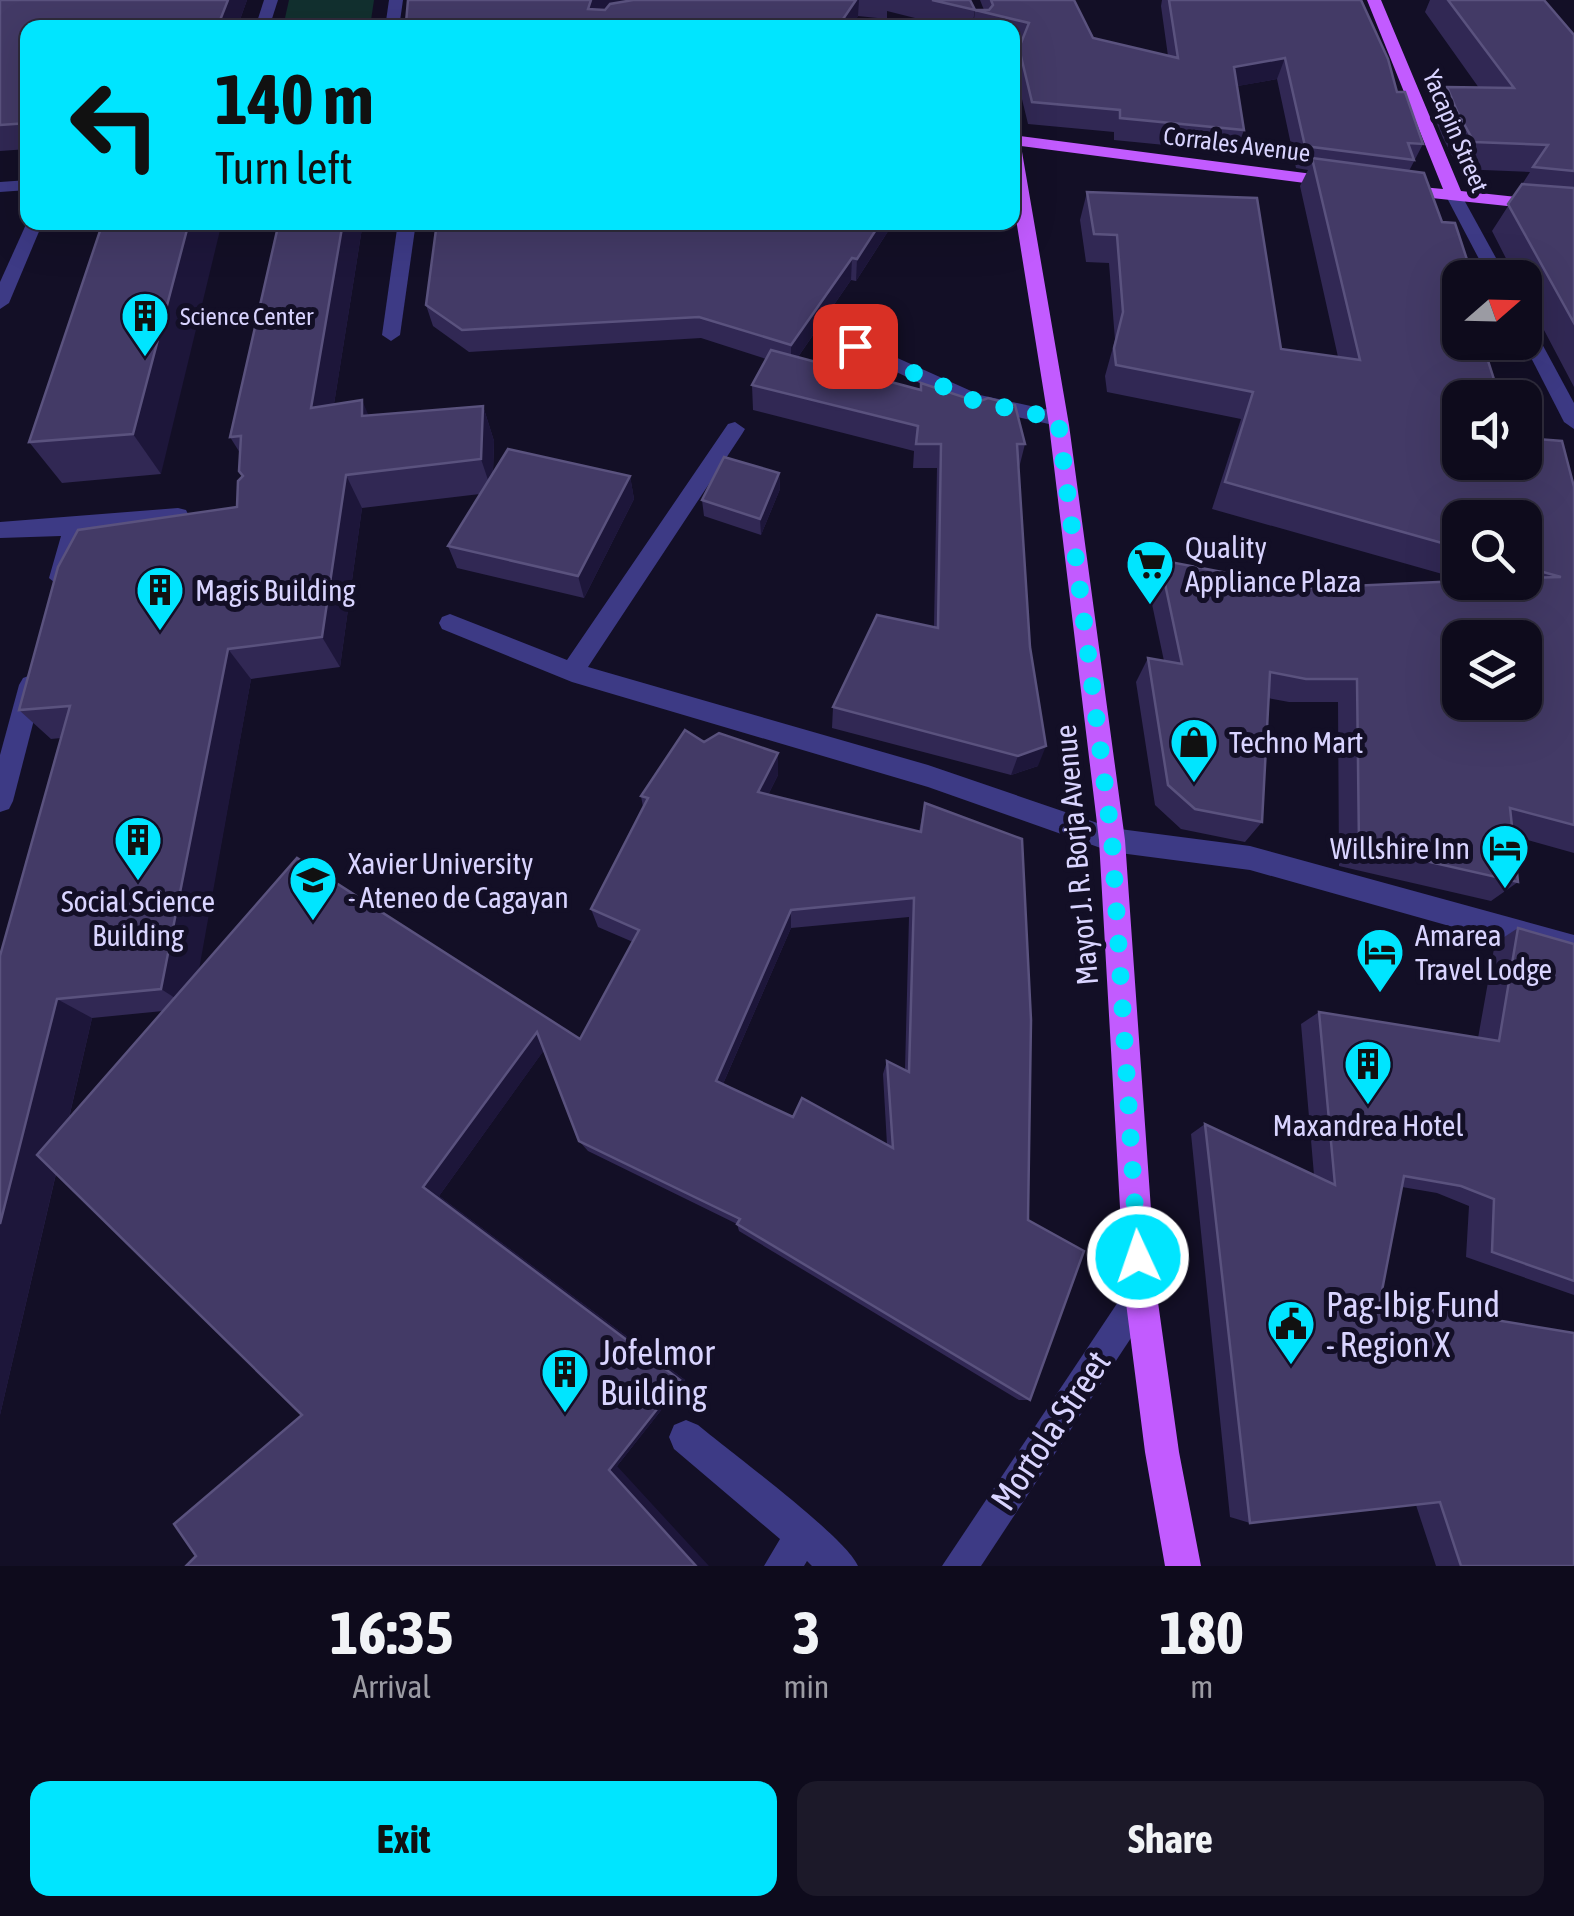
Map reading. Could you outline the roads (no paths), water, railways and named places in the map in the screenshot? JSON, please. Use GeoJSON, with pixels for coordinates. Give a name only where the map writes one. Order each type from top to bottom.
{"type":"FeatureCollection","features":[{"type":"Feature","properties":{"kind":"main road","name":"Yacapin Street"},"geometry":{"type":"LineString","coordinates":[[1374,0],[1455,198]]}},
{"type":"Feature","properties":{"kind":"main road","name":"Corrales Avenue"},"geometry":{"type":"LineString","coordinates":[[1020,141],[1359,185]]}},
{"type":"Feature","properties":{"kind":"main road"},"geometry":{"type":"LineString","coordinates":[[1378,188],[1574,208]]}},
{"type":"Feature","properties":{"kind":"main road","name":"Mayor J. R. Borja Avenue"},"geometry":{"type":"LineString","coordinates":[[1020,189],[1058,419],[1112,840],[1141,1294],[1182,1566]]}},
{"type":"Feature","properties":{"kind":"street","name":"Yacapin Street"},"geometry":{"type":"LineString","coordinates":[[1455,198],[1488,260]]}},
{"type":"Feature","properties":{"kind":"street"},"geometry":{"type":"LineString","coordinates":[[0,304],[32,230]]}},
{"type":"Feature","properties":{"kind":"street"},"geometry":{"type":"LineString","coordinates":[[392,335],[407,230]]}},
{"type":"Feature","properties":{"kind":"street"},"geometry":{"type":"LineString","coordinates":[[855,346],[975,401],[1058,419]]}},
{"type":"Feature","properties":{"kind":"street"},"geometry":{"type":"LineString","coordinates":[[1541,360],[1574,422]]}},
{"type":"Feature","properties":{"kind":"street"},"geometry":{"type":"LineString","coordinates":[[572,672],[735,429]]}},
{"type":"Feature","properties":{"kind":"street"},"geometry":{"type":"LineString","coordinates":[[0,530],[74,528],[210,513]]}},
{"type":"Feature","properties":{"kind":"street"},"geometry":{"type":"LineString","coordinates":[[54,600],[74,528]]}},
{"type":"Feature","properties":{"kind":"street"},"geometry":{"type":"LineString","coordinates":[[450,623],[572,672],[928,776],[1112,840],[1250,858],[1574,948]]}},
{"type":"Feature","properties":{"kind":"street"},"geometry":{"type":"LineString","coordinates":[[0,800],[39,655]]}},
{"type":"Feature","properties":{"kind":"street","name":"Mortola Street"},"geometry":{"type":"LineString","coordinates":[[960,1566],[1141,1294]]}},
{"type":"Feature","properties":{"kind":"street"},"geometry":{"type":"LineString","coordinates":[[686,1437],[840,1566]]}},
{"type":"Feature","properties":{"kind":"street"},"geometry":{"type":"LineString","coordinates":[[782,1566],[804,1535]]}},
{"type":"Feature","properties":{"kind":"place","name":"Science Center"},"geometry":{"type":"Point","coordinates":[145,358]}},
{"type":"Feature","properties":{"kind":"place","name":"Quality Appliance Plaza"},"geometry":{"type":"Point","coordinates":[1150,606]}},
{"type":"Feature","properties":{"kind":"place","name":"Magis Building"},"geometry":{"type":"Point","coordinates":[160,632]}},
{"type":"Feature","properties":{"kind":"place","name":"Techno Mart"},"geometry":{"type":"Point","coordinates":[1194,784]}},
{"type":"Feature","properties":{"kind":"place","name":"Social Science Building"},"geometry":{"type":"Point","coordinates":[138,882]}},
{"type":"Feature","properties":{"kind":"place","name":"Willshire Inn"},"geometry":{"type":"Point","coordinates":[1505,890]}},
{"type":"Feature","properties":{"kind":"place","name":"Xavier University - Ateneo de Cagayan"},"geometry":{"type":"Point","coordinates":[313,922]}},
{"type":"Feature","properties":{"kind":"place","name":"Amarea Travel Lodge"},"geometry":{"type":"Point","coordinates":[1380,994]}},
{"type":"Feature","properties":{"kind":"place","name":"Maxandrea Hotel"},"geometry":{"type":"Point","coordinates":[1368,1106]}},
{"type":"Feature","properties":{"kind":"place","name":"Pag-Ibig Fund - Region X"},"geometry":{"type":"Point","coordinates":[1291,1366]}},
{"type":"Feature","properties":{"kind":"place","name":"Jofelmor Building"},"geometry":{"type":"Point","coordinates":[565,1414]}}]}
